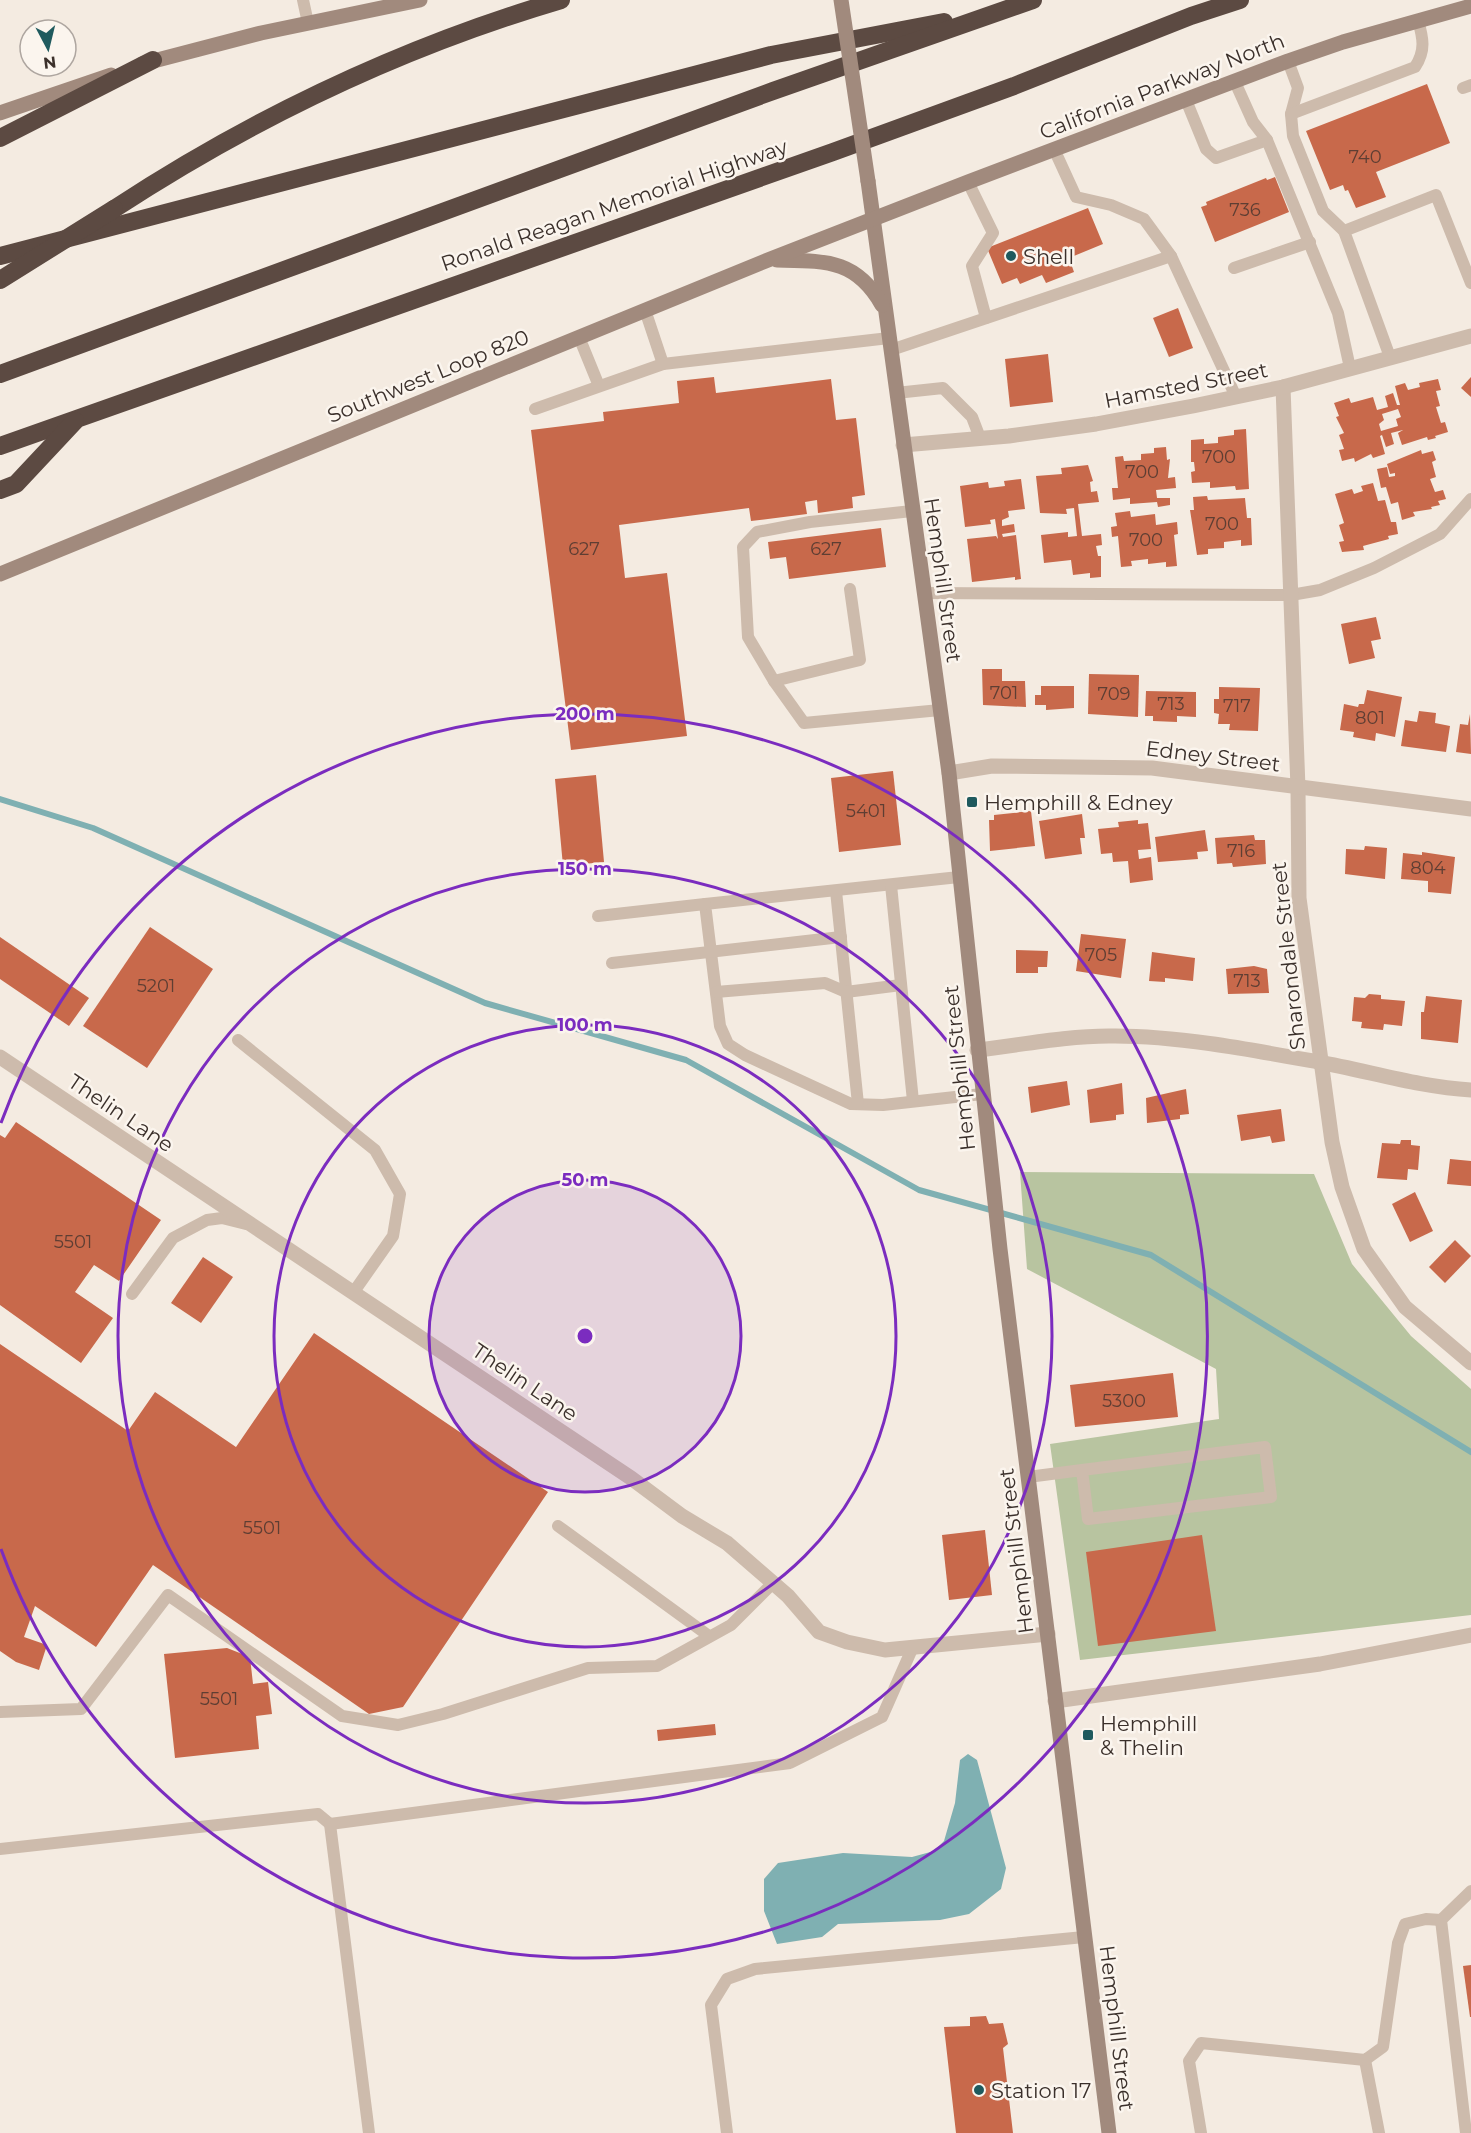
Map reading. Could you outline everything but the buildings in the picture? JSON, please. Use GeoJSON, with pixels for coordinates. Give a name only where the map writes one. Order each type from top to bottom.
{"type":"FeatureCollection","features":[{"type":"Feature","properties":{"kind":"highway"},"geometry":{"type":"LineString","coordinates":[[0,280],[114,209],[307,97],[389,60],[486,22],[561,0]]}},
{"type":"Feature","properties":{"kind":"highway"},"geometry":{"type":"LineString","coordinates":[[0,374],[717,111],[1033,0]]}},
{"type":"Feature","properties":{"kind":"highway","name":"Ronald Reagan Memorial Highway"},"geometry":{"type":"LineString","coordinates":[[0,446],[833,152],[1014,86],[1191,16],[1240,0]]}},
{"type":"Feature","properties":{"kind":"highway"},"geometry":{"type":"LineString","coordinates":[[0,256],[771,55],[888,31],[995,14]]}},
{"type":"Feature","properties":{"kind":"highway"},"geometry":{"type":"LineString","coordinates":[[0,138],[153,60]]}},
{"type":"Feature","properties":{"kind":"highway"},"geometry":{"type":"LineString","coordinates":[[0,490],[16,484],[77,418]]}},
{"type":"Feature","properties":{"kind":"main road"},"geometry":{"type":"LineString","coordinates":[[0,112],[153,60],[308,23],[420,0]]}},
{"type":"Feature","properties":{"kind":"main road","name":"Hemphill Street"},"geometry":{"type":"LineString","coordinates":[[841,0],[949,773],[993,1191],[1109,2133]]}},
{"type":"Feature","properties":{"kind":"main road","name":"California Parkway North"},"geometry":{"type":"LineString","coordinates":[[873,218],[1288,61],[1418,20],[1471,6]]}},
{"type":"Feature","properties":{"kind":"main road","name":"Southwest Loop 820"},"geometry":{"type":"LineString","coordinates":[[0,574],[873,218]]}},
{"type":"Feature","properties":{"kind":"main road"},"geometry":{"type":"LineString","coordinates":[[768,260],[841,265],[864,280],[886,312]]}},
{"type":"Feature","properties":{"kind":"street","name":"Hamsted Street"},"geometry":{"type":"LineString","coordinates":[[903,445],[1096,424],[1283,387],[1471,336]]}},
{"type":"Feature","properties":{"kind":"street","name":"Sharondale Street"},"geometry":{"type":"LineString","coordinates":[[1283,387],[1298,788],[1299,898],[1319,1062],[1342,1187],[1364,1249],[1405,1307],[1471,1363]]}},
{"type":"Feature","properties":{"kind":"street","name":"Edney Street"},"geometry":{"type":"LineString","coordinates":[[949,773],[992,766],[1152,768],[1471,809]]}},
{"type":"Feature","properties":{"kind":"street"},"geometry":{"type":"LineString","coordinates":[[977,1050],[1064,1037],[1111,1036],[1167,1039],[1319,1062],[1382,1076],[1471,1090]]}},
{"type":"Feature","properties":{"kind":"street","name":"Thelin Lane"},"geometry":{"type":"LineString","coordinates":[[0,1057],[727,1544],[773,1583],[819,1632],[847,1642],[885,1650],[1048,1634]]}},
{"type":"Feature","properties":{"kind":"street"},"geometry":{"type":"LineString","coordinates":[[1055,1701],[1320,1664],[1471,1635]]}},
{"type":"Feature","properties":{"kind":"lane"},"geometry":{"type":"LineString","coordinates":[[303,0],[308,23]]}},
{"type":"Feature","properties":{"kind":"lane"},"geometry":{"type":"LineString","coordinates":[[1291,114],[1415,67],[1422,56],[1424,43],[1418,20]]}},
{"type":"Feature","properties":{"kind":"lane"},"geometry":{"type":"LineString","coordinates":[[1288,61],[1298,88],[1291,114],[1293,136],[1323,211],[1344,231],[1390,357]]}},
{"type":"Feature","properties":{"kind":"lane"},"geometry":{"type":"LineString","coordinates":[[1235,82],[1253,122],[1268,140],[1310,242],[1338,313],[1350,368]]}},
{"type":"Feature","properties":{"kind":"lane"},"geometry":{"type":"LineString","coordinates":[[1186,100],[1206,149],[1216,158],[1268,140]]}},
{"type":"Feature","properties":{"kind":"lane"},"geometry":{"type":"LineString","coordinates":[[1054,149],[1076,197],[1111,205],[1144,219],[1171,256],[1236,397]]}},
{"type":"Feature","properties":{"kind":"lane"},"geometry":{"type":"LineString","coordinates":[[968,182],[993,233],[972,266],[986,318]]}},
{"type":"Feature","properties":{"kind":"lane"},"geometry":{"type":"LineString","coordinates":[[1344,231],[1436,195],[1471,283]]}},
{"type":"Feature","properties":{"kind":"lane"},"geometry":{"type":"LineString","coordinates":[[1234,268],[1310,242]]}},
{"type":"Feature","properties":{"kind":"lane"},"geometry":{"type":"LineString","coordinates":[[535,409],[663,364],[890,344],[986,318],[1171,256]]}},
{"type":"Feature","properties":{"kind":"lane"},"geometry":{"type":"LineString","coordinates":[[645,310],[663,364]]}},
{"type":"Feature","properties":{"kind":"lane"},"geometry":{"type":"LineString","coordinates":[[579,337],[599,386]]}},
{"type":"Feature","properties":{"kind":"lane"},"geometry":{"type":"LineString","coordinates":[[896,393],[943,388],[972,417],[980,438]]}},
{"type":"Feature","properties":{"kind":"lane"},"geometry":{"type":"LineString","coordinates":[[924,593],[1291,595],[1320,590],[1374,568],[1440,534],[1471,498]]}},
{"type":"Feature","properties":{"kind":"lane"},"geometry":{"type":"LineString","coordinates":[[912,511],[810,522],[757,532],[743,547],[748,636],[774,681],[804,723],[940,710]]}},
{"type":"Feature","properties":{"kind":"lane"},"geometry":{"type":"LineString","coordinates":[[774,681],[860,660],[850,589]]}},
{"type":"Feature","properties":{"kind":"lane"},"geometry":{"type":"LineString","coordinates":[[597,916],[959,877]]}},
{"type":"Feature","properties":{"kind":"lane"},"geometry":{"type":"LineString","coordinates":[[891,885],[913,1101]]}},
{"type":"Feature","properties":{"kind":"lane"},"geometry":{"type":"LineString","coordinates":[[836,891],[858,1104]]}},
{"type":"Feature","properties":{"kind":"lane"},"geometry":{"type":"LineString","coordinates":[[705,904],[720,1026],[728,1044],[755,1060],[850,1104],[982,1094]]}},
{"type":"Feature","properties":{"kind":"lane"},"geometry":{"type":"LineString","coordinates":[[612,963],[841,937]]}},
{"type":"Feature","properties":{"kind":"lane"},"geometry":{"type":"LineString","coordinates":[[716,992],[825,983],[846,992],[901,986]]}},
{"type":"Feature","properties":{"kind":"lane"},"geometry":{"type":"LineString","coordinates":[[238,1040],[375,1150],[400,1194],[393,1236],[353,1293]]}},
{"type":"Feature","properties":{"kind":"lane"},"geometry":{"type":"LineString","coordinates":[[132,1294],[173,1238],[214,1219],[222,1218],[250,1225]]}},
{"type":"Feature","properties":{"kind":"lane"},"geometry":{"type":"LineString","coordinates":[[1028,1477],[1082,1470],[1265,1448],[1271,1497],[1088,1519],[1082,1470]]}},
{"type":"Feature","properties":{"kind":"lane"},"geometry":{"type":"LineString","coordinates":[[558,1526],[709,1636]]}},
{"type":"Feature","properties":{"kind":"lane"},"geometry":{"type":"LineString","coordinates":[[0,1712],[81,1709],[168,1595],[342,1716],[398,1725],[443,1714],[588,1668],[657,1666],[731,1625],[773,1583]]}},
{"type":"Feature","properties":{"kind":"lane"},"geometry":{"type":"LineString","coordinates":[[330,1824],[790,1763],[882,1717],[912,1649]]}},
{"type":"Feature","properties":{"kind":"lane"},"geometry":{"type":"LineString","coordinates":[[0,1850],[318,1814],[330,1824],[369,2133]]}},
{"type":"Feature","properties":{"kind":"lane"},"geometry":{"type":"LineString","coordinates":[[1201,2133],[1189,2061],[1201,2043],[1365,2060],[1383,2047],[1398,1944],[1405,1924],[1426,1919],[1441,1920],[1471,1891]]}},
{"type":"Feature","properties":{"kind":"lane"},"geometry":{"type":"LineString","coordinates":[[1441,1920],[1466,2133]]}},
{"type":"Feature","properties":{"kind":"lane"},"geometry":{"type":"LineString","coordinates":[[727,2133],[711,2005],[727,1979],[755,1969],[1084,1937]]}},
{"type":"Feature","properties":{"kind":"lane"},"geometry":{"type":"LineString","coordinates":[[1365,2060],[1379,2133]]}},
{"type":"Feature","properties":{"kind":"green space"},"geometry":{"type":"Polygon","coordinates":[[[1020,1172],[1314,1174],[1352,1264],[1411,1336],[1471,1389],[1471,1615],[1080,1660],[1050,1444],[1219,1419],[1216,1369],[1027,1269],[1020,1172]]]}},
{"type":"Feature","properties":{"kind":"water"},"geometry":{"type":"Polygon","coordinates":[[[968,1754],[977,1760],[1006,1868],[1001,1889],[969,1914],[940,1920],[838,1924],[822,1937],[777,1944],[764,1911],[764,1879],[778,1863],[843,1853],[912,1857],[934,1851],[944,1841],[955,1803],[960,1760],[968,1754]]]}},
{"type":"Feature","properties":{"kind":"waterway"},"geometry":{"type":"LineString","coordinates":[[0,799],[93,828],[485,1003],[686,1060],[919,1190],[1151,1255],[1471,1452]]}},
{"type":"Feature","properties":{"kind":"place","name":"Shell"},"geometry":{"type":"Point","coordinates":[1011,256]}},
{"type":"Feature","properties":{"kind":"place","name":"Hemphill & Edney"},"geometry":{"type":"Point","coordinates":[972,802]}},
{"type":"Feature","properties":{"kind":"place","name":"Hemphill & Thelin"},"geometry":{"type":"Point","coordinates":[1088,1735]}},
{"type":"Feature","properties":{"kind":"place","name":"Station 17"},"geometry":{"type":"Point","coordinates":[979,2090]}}]}
